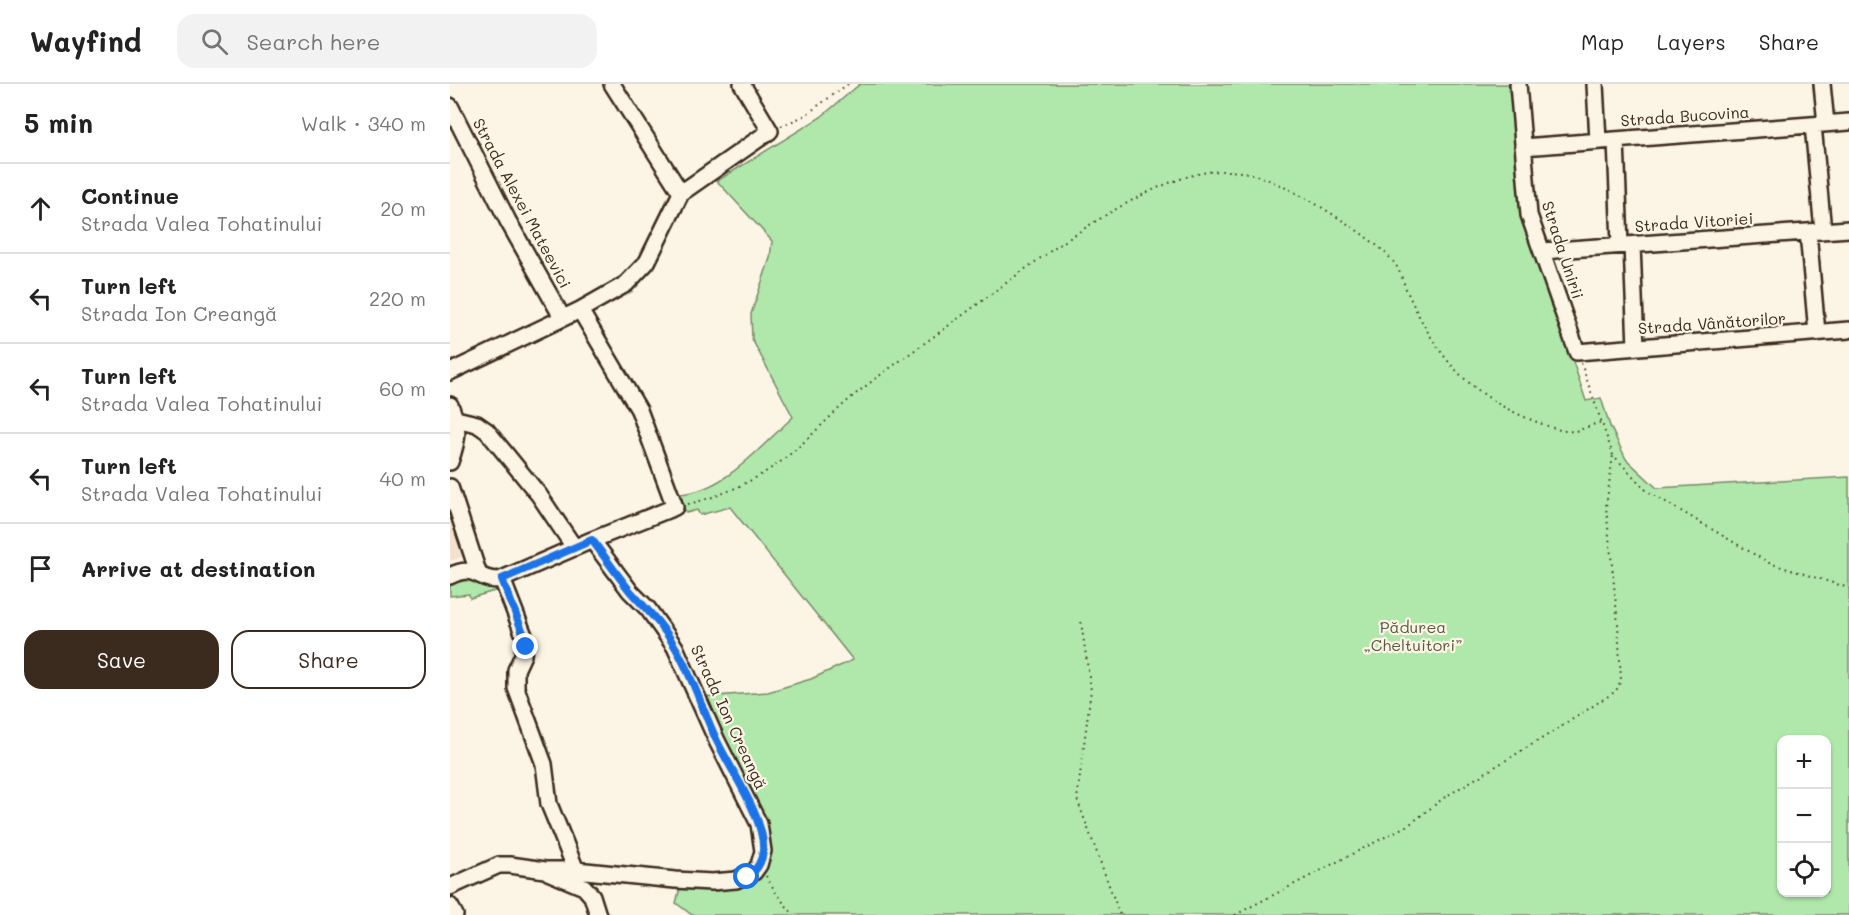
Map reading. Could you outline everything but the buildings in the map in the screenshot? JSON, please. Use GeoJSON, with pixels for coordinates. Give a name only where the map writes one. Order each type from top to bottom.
{"type":"FeatureCollection","features":[{"type":"Feature","properties":{"kind":"street"},"geometry":{"type":"LineString","coordinates":[[612,84],[681,193]]}},
{"type":"Feature","properties":{"kind":"street"},"geometry":{"type":"LineString","coordinates":[[450,372],[580,310],[626,284],[647,262],[681,193],[770,131],[742,84]]}},
{"type":"Feature","properties":{"kind":"street","name":"Strada Unirii"},"geometry":{"type":"LineString","coordinates":[[1518,84],[1529,214],[1577,352]]}},
{"type":"Feature","properties":{"kind":"street"},"geometry":{"type":"LineString","coordinates":[[1595,84],[1598,141]]}},
{"type":"Feature","properties":{"kind":"street"},"geometry":{"type":"LineString","coordinates":[[1817,333],[1815,231],[1822,84]]}},
{"type":"Feature","properties":{"kind":"street","name":"Strada Alexei Mateevici"},"geometry":{"type":"LineString","coordinates":[[450,105],[508,220],[562,317]]}},
{"type":"Feature","properties":{"kind":"street","name":"Strada Bucovina"},"geometry":{"type":"LineString","coordinates":[[1523,147],[1849,122]]}},
{"type":"Feature","properties":{"kind":"street"},"geometry":{"type":"LineString","coordinates":[[1616,140],[1636,347]]}},
{"type":"Feature","properties":{"kind":"street","name":"Strada Vitoriei"},"geometry":{"type":"LineString","coordinates":[[1542,251],[1849,229]]}},
{"type":"Feature","properties":{"kind":"street"},"geometry":{"type":"LineString","coordinates":[[450,487],[478,572],[485,578],[494,580],[502,579],[574,547],[675,507],[639,410],[580,310]]}},
{"type":"Feature","properties":{"kind":"street","name":"Strada Vânătorilor"},"geometry":{"type":"LineString","coordinates":[[1577,352],[1849,330]]}},
{"type":"Feature","properties":{"kind":"street"},"geometry":{"type":"LineString","coordinates":[[450,462],[458,435],[452,416]]}},
{"type":"Feature","properties":{"kind":"street"},"geometry":{"type":"LineString","coordinates":[[452,416],[477,424],[494,440],[538,495],[574,547]]}},
{"type":"Feature","properties":{"kind":"street","name":"Strada Ion Creangă"},"geometry":{"type":"LineString","coordinates":[[592,540],[630,591],[658,622],[675,647],[717,741],[759,824],[764,851],[759,865]]}},
{"type":"Feature","properties":{"kind":"street"},"geometry":{"type":"LineString","coordinates":[[450,576],[457,572],[478,572]]}},
{"type":"Feature","properties":{"kind":"street"},"geometry":{"type":"LineString","coordinates":[[502,579],[525,638],[523,655],[516,670],[516,688],[544,764],[549,804],[576,870]]}},
{"type":"Feature","properties":{"kind":"street"},"geometry":{"type":"LineString","coordinates":[[450,887],[499,865],[510,864],[545,870],[576,870],[711,882],[747,877],[759,865]]}},
{"type":"Feature","properties":{"kind":"street"},"geometry":{"type":"LineString","coordinates":[[545,870],[584,887],[592,896],[598,915]]}},
{"type":"Feature","properties":{"kind":"street"},"geometry":{"type":"LineString","coordinates":[[450,906],[455,915]]}},
{"type":"Feature","properties":{"kind":"path"},"geometry":{"type":"LineString","coordinates":[[770,131],[804,116],[848,84]]}},
{"type":"Feature","properties":{"kind":"path"},"geometry":{"type":"LineString","coordinates":[[675,507],[707,499],[747,482],[777,464],[852,397],[1034,264],[1105,216],[1146,194],[1190,175],[1222,171],[1251,174],[1287,189],[1364,234],[1384,251],[1396,265],[1407,291],[1438,348],[1458,373],[1477,390],[1508,410],[1552,427],[1573,431],[1602,422]]}},
{"type":"Feature","properties":{"kind":"path"},"geometry":{"type":"LineString","coordinates":[[1577,352],[1613,454],[1647,491],[1769,563],[1849,588]]}},
{"type":"Feature","properties":{"kind":"path"},"geometry":{"type":"LineString","coordinates":[[1235,915],[1410,825],[1445,797],[1616,691],[1621,680],[1618,624],[1606,507],[1613,454]]}},
{"type":"Feature","properties":{"kind":"path"},"geometry":{"type":"LineString","coordinates":[[1081,622],[1091,690],[1077,799],[1120,915]]}},
{"type":"Feature","properties":{"kind":"path"},"geometry":{"type":"LineString","coordinates":[[759,865],[778,896],[794,915]]}},
{"type":"Feature","properties":{"kind":"shaded area"},"geometry":{"type":"Polygon","coordinates":[[[450,508],[467,555],[450,561],[450,508]]]}},
{"type":"Feature","properties":{"kind":"green space","name":"Pădurea „Cheltuitori”"},"geometry":{"type":"Polygon","coordinates":[[[860,84],[1511,84],[1523,210],[1586,401],[1601,398],[1610,426],[1626,459],[1657,488],[1849,477],[1849,915],[692,915],[676,903],[681,884],[739,884],[767,855],[702,697],[768,692],[811,679],[853,660],[730,507],[700,515],[697,510],[686,513],[680,494],[712,485],[727,476],[793,417],[752,339],[751,314],[770,258],[772,241],[717,181],[821,117],[860,84]]]}},
{"type":"Feature","properties":{"kind":"green space"},"geometry":{"type":"Polygon","coordinates":[[[460,576],[500,585],[502,589],[470,598],[469,594],[450,596],[450,580],[460,576]]]}},
{"type":"Feature","properties":{"kind":"route"},"geometry":{"type":"LineString","coordinates":[[526,647],[525,638],[502,579],[592,540],[630,591],[663,628],[675,647],[717,741],[750,804],[759,824],[764,851],[759,865],[747,877]]}}]}
